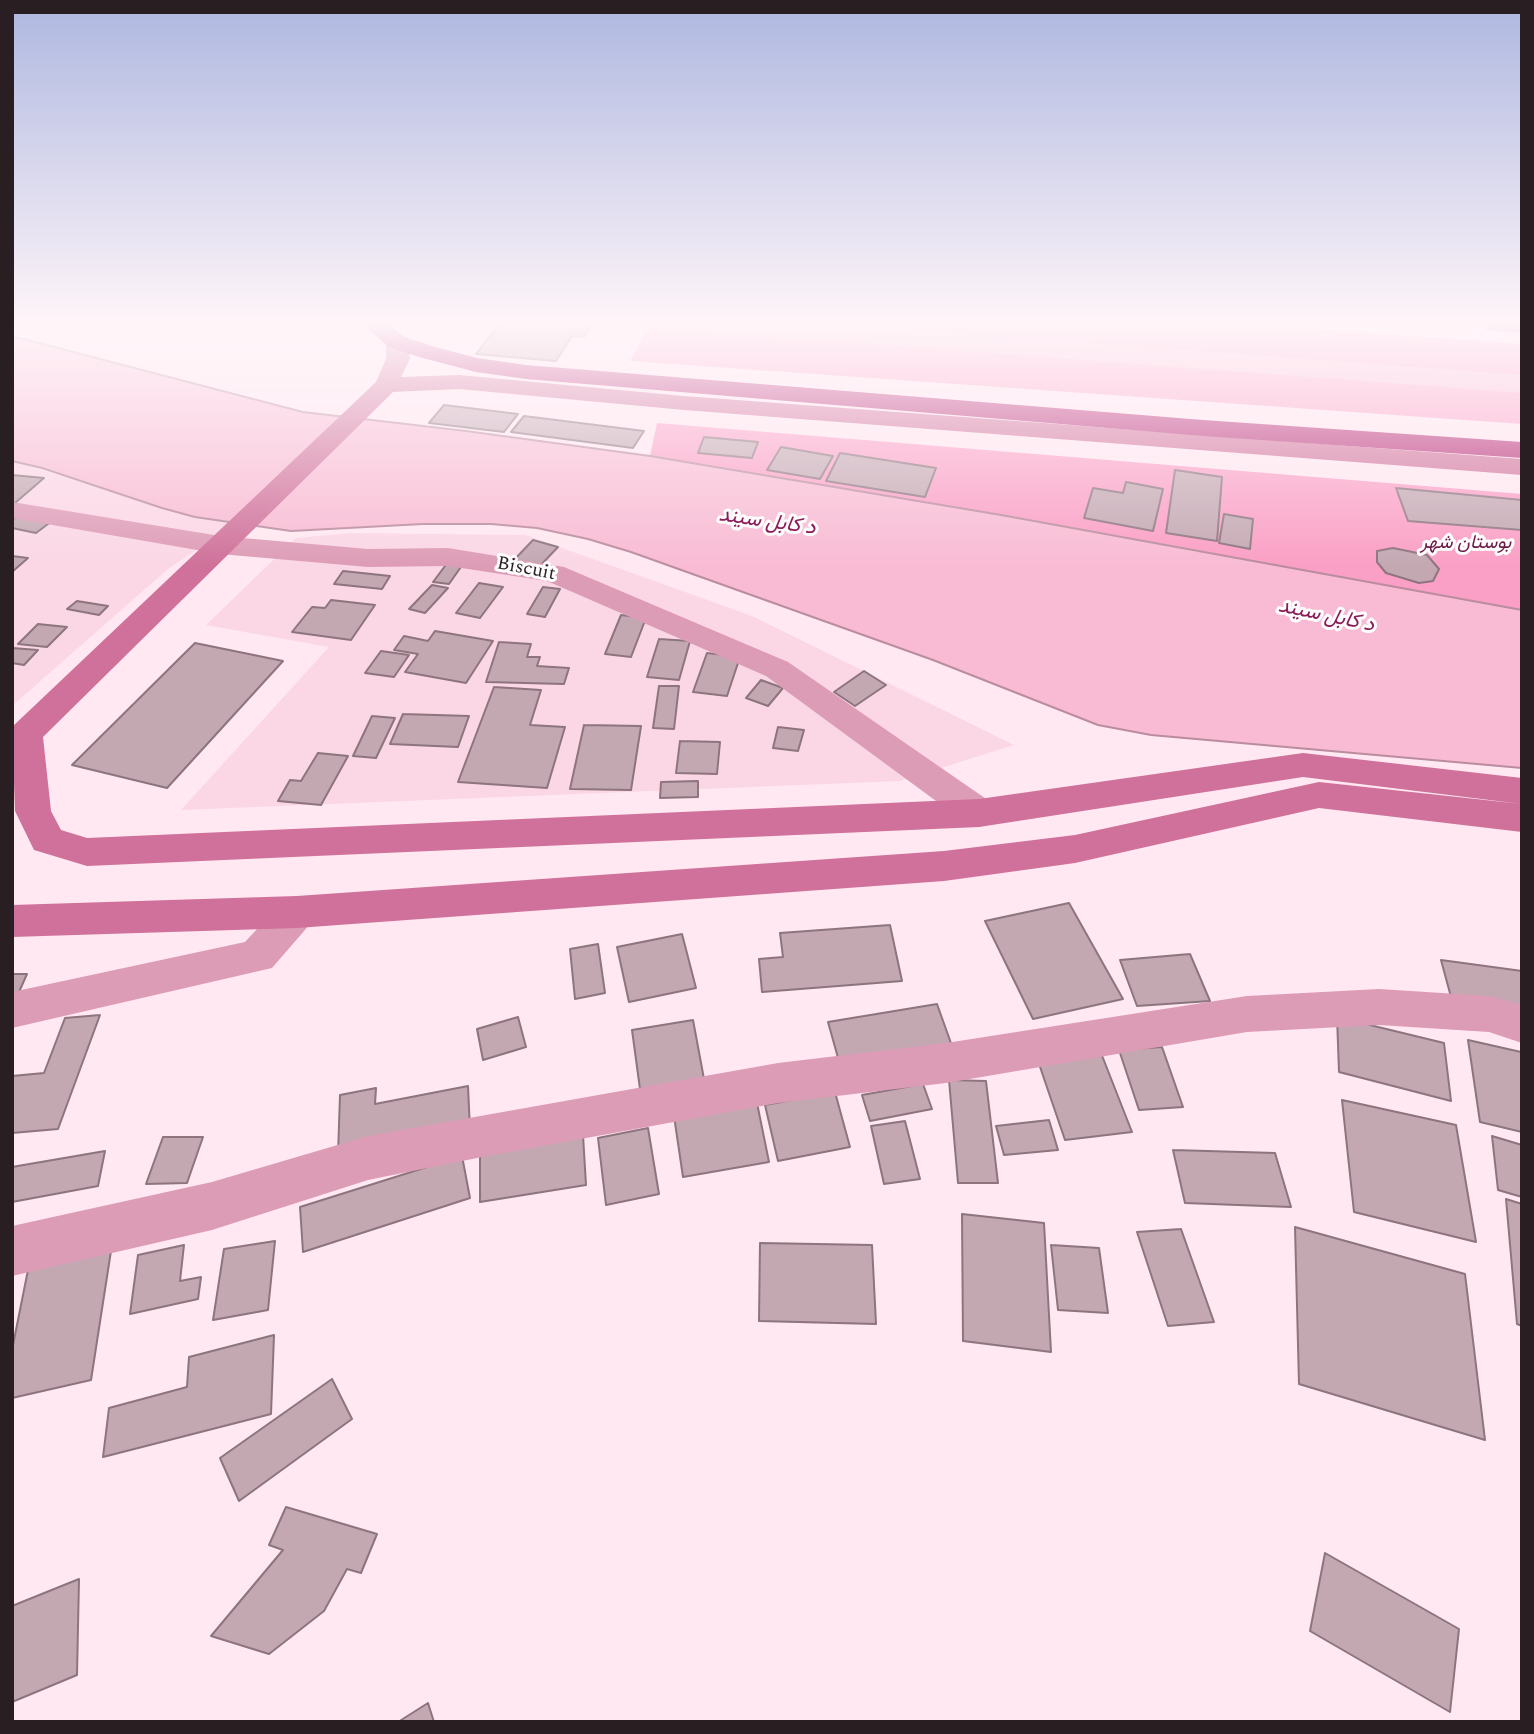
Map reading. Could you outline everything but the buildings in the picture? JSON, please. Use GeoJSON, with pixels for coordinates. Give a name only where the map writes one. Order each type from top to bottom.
{"type":"FeatureCollection","features":[{"type":"Feature","properties":{"kind":"highway"},"geometry":{"type":"LineString","coordinates":[[924,405],[1522,450]]}},
{"type":"Feature","properties":{"kind":"main road"},"geometry":{"type":"LineString","coordinates":[[366,405],[19,740],[33,811],[47,840],[87,852],[979,813],[1303,765],[1522,791]]}},
{"type":"Feature","properties":{"kind":"main road"},"geometry":{"type":"LineString","coordinates":[[722,405],[1522,467]]}},
{"type":"Feature","properties":{"kind":"main road"},"geometry":{"type":"LineString","coordinates":[[12,921],[297,912],[944,866],[1075,849],[1319,795],[1522,818]]}},
{"type":"Feature","properties":{"kind":"street","name":"Biscuit"},"geometry":{"type":"LineString","coordinates":[[12,510],[229,537],[368,558],[448,557],[554,573],[777,669],[979,813]]}},
{"type":"Feature","properties":{"kind":"street"},"geometry":{"type":"LineString","coordinates":[[12,1010],[257,956],[297,912]]}},
{"type":"Feature","properties":{"kind":"street"},"geometry":{"type":"LineString","coordinates":[[12,1251],[212,1206],[368,1158],[482,1135],[778,1083],[946,1063],[1247,1014],[1379,1007],[1489,1014],[1522,1024]]}},
{"type":"Feature","properties":{"kind":"shaded area"},"geometry":{"type":"Polygon","coordinates":[[[12,461],[195,517],[236,523],[168,569],[12,706],[12,461]]]}},
{"type":"Feature","properties":{"kind":"shaded area"},"geometry":{"type":"Polygon","coordinates":[[[350,533],[526,535],[752,616],[1014,745],[900,781],[181,810],[329,647],[206,625],[296,538],[350,533]]]}},
{"type":"Feature","properties":{"kind":"green space"},"geometry":{"type":"Polygon","coordinates":[[[1252,405],[1522,405],[1522,424],[1252,405]]]}},
{"type":"Feature","properties":{"kind":"green space","name":"بوستان شهر"},"geometry":{"type":"Polygon","coordinates":[[[657,423],[1522,494],[1522,610],[1001,515],[650,456],[657,423]]]}},
{"type":"Feature","properties":{"kind":"water","name":"د کابل سيند"},"geometry":{"type":"Polygon","coordinates":[[[12,405],[276,405],[303,412],[650,456],[1001,515],[1522,610],[1522,768],[1151,735],[1098,725],[933,660],[588,539],[537,528],[491,524],[423,524],[291,531],[195,517],[12,461],[12,405]]]}}]}
